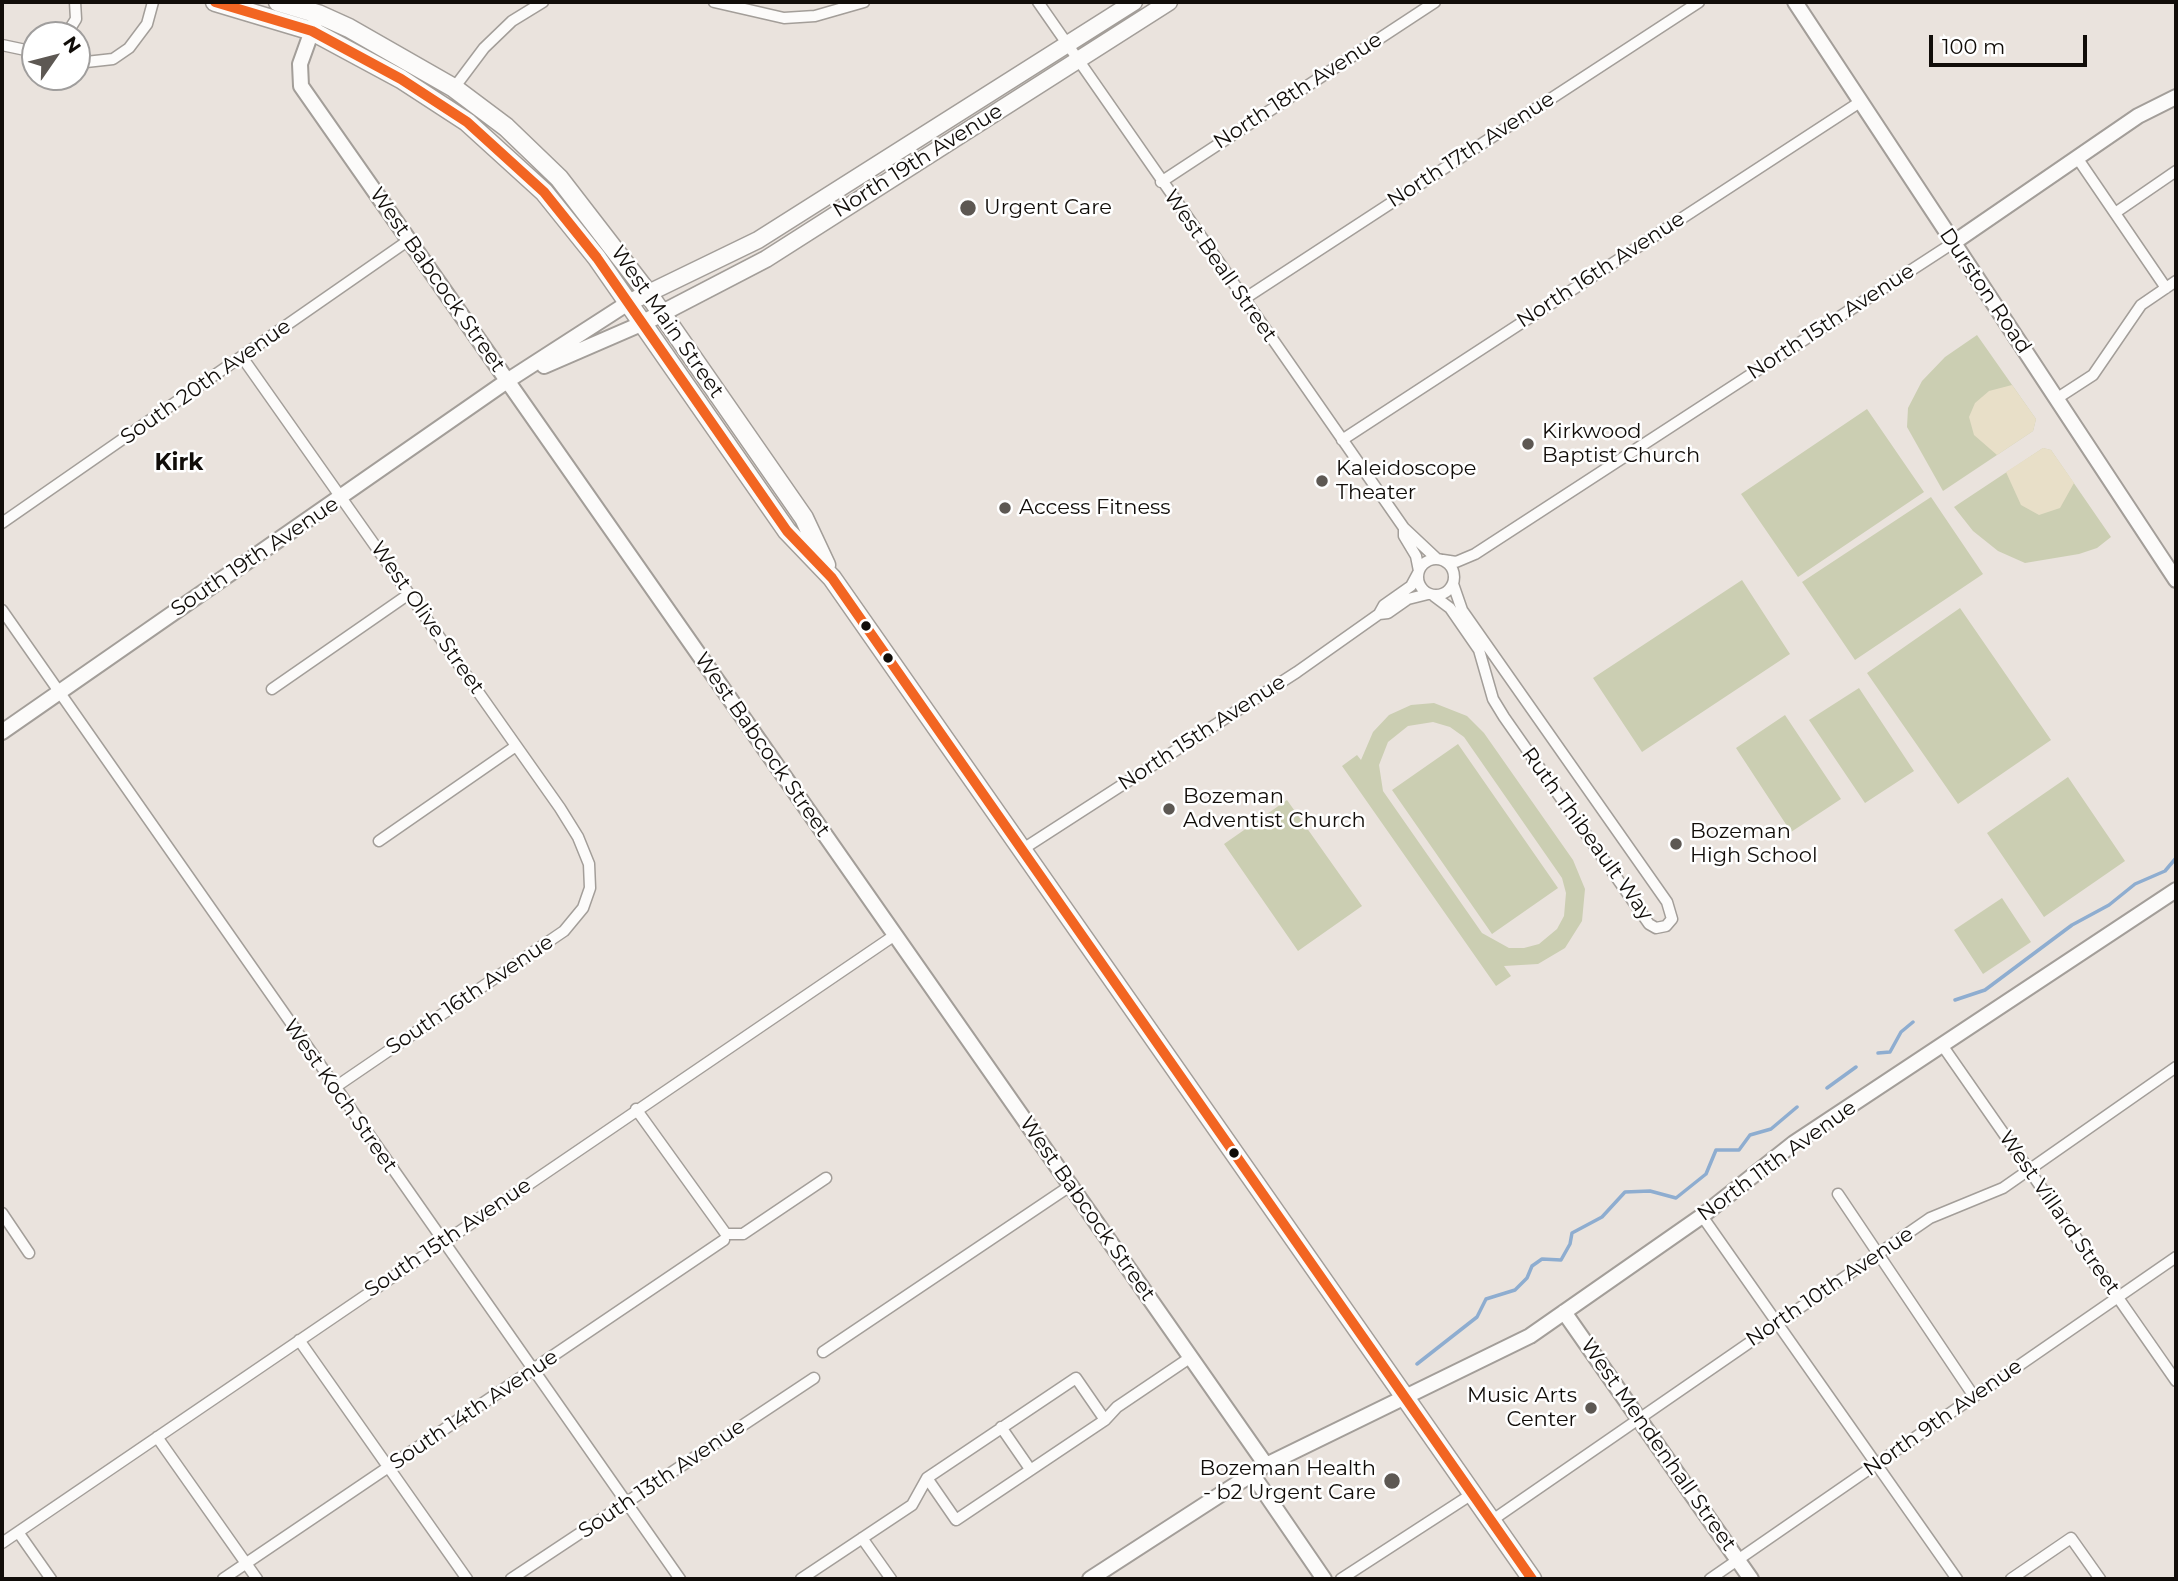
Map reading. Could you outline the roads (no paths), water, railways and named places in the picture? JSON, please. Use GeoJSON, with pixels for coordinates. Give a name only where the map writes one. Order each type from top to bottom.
{"type":"FeatureCollection","features":[{"type":"Feature","properties":{"kind":"highway","name":"West Main Street"},"geometry":{"type":"LineString","coordinates":[[215,2],[315,22],[411,61],[454,88],[506,127],[559,178],[647,292],[804,519],[832,578]]}},
{"type":"Feature","properties":{"kind":"highway","name":"West Main Street"},"geometry":{"type":"LineString","coordinates":[[278,2],[315,22],[443,105],[492,143],[544,192],[628,303],[787,531],[832,578],[1532,1579]]}},
{"type":"Feature","properties":{"kind":"main road","name":"North 19th Avenue"},"geometry":{"type":"LineString","coordinates":[[647,292],[758,240],[1134,2]]}},
{"type":"Feature","properties":{"kind":"main road","name":"North 19th Avenue"},"geometry":{"type":"LineString","coordinates":[[661,312],[766,258],[1169,2]]}},
{"type":"Feature","properties":{"kind":"main road","name":"South 19th Avenue"},"geometry":{"type":"LineString","coordinates":[[628,303],[647,292]]}},
{"type":"Feature","properties":{"kind":"main road","name":"South 19th Avenue"},"geometry":{"type":"LineString","coordinates":[[641,324],[661,312]]}},
{"type":"Feature","properties":{"kind":"street"},"geometry":{"type":"LineString","coordinates":[[75,2],[75,21]]}},
{"type":"Feature","properties":{"kind":"street"},"geometry":{"type":"LineString","coordinates":[[91,61],[113,59],[129,48],[147,24],[153,2]]}},
{"type":"Feature","properties":{"kind":"street"},"geometry":{"type":"LineString","coordinates":[[454,88],[484,48],[512,21],[543,2]]}},
{"type":"Feature","properties":{"kind":"street"},"geometry":{"type":"LineString","coordinates":[[714,2],[784,18],[825,14],[864,2]]}},
{"type":"Feature","properties":{"kind":"street","name":"West Beall Street"},"geometry":{"type":"LineString","coordinates":[[1038,2],[1404,528],[1440,559]]}},
{"type":"Feature","properties":{"kind":"street","name":"North 18th Avenue"},"geometry":{"type":"LineString","coordinates":[[1161,182],[1435,2]]}},
{"type":"Feature","properties":{"kind":"street","name":"North 17th Avenue"},"geometry":{"type":"LineString","coordinates":[[1244,299],[1699,2]]}},
{"type":"Feature","properties":{"kind":"street","name":"Durston Road"},"geometry":{"type":"LineString","coordinates":[[1795,2],[2176,580]]}},
{"type":"Feature","properties":{"kind":"street","name":"West Babcock Street"},"geometry":{"type":"LineString","coordinates":[[315,22],[300,64],[301,86],[1266,1465]]}},
{"type":"Feature","properties":{"kind":"street"},"geometry":{"type":"LineString","coordinates":[[2,45],[21,48]]}},
{"type":"Feature","properties":{"kind":"street","name":"North 15th Avenue"},"geometry":{"type":"LineString","coordinates":[[1440,559],[1456,562],[1485,548],[1953,243],[2138,116],[2176,97]]}},
{"type":"Feature","properties":{"kind":"street","name":"North 16th Avenue"},"geometry":{"type":"LineString","coordinates":[[1342,440],[1860,102]]}},
{"type":"Feature","properties":{"kind":"street"},"geometry":{"type":"LineString","coordinates":[[2078,159],[2166,288]]}},
{"type":"Feature","properties":{"kind":"street"},"geometry":{"type":"LineString","coordinates":[[2115,212],[2176,171]]}},
{"type":"Feature","properties":{"kind":"street","name":"South 20th Avenue"},"geometry":{"type":"LineString","coordinates":[[2,523],[409,240]]}},
{"type":"Feature","properties":{"kind":"street"},"geometry":{"type":"LineString","coordinates":[[2056,399],[2093,375],[2141,305],[2176,281]]}},
{"type":"Feature","properties":{"kind":"street","name":"South 19th Avenue"},"geometry":{"type":"LineString","coordinates":[[2,732],[508,381],[628,303]]}},
{"type":"Feature","properties":{"kind":"street","name":"South 19th Avenue"},"geometry":{"type":"LineString","coordinates":[[508,381],[641,324]]}},
{"type":"Feature","properties":{"kind":"street","name":"West Olive Street"},"geometry":{"type":"LineString","coordinates":[[242,357],[579,837],[589,864],[590,888]]}},
{"type":"Feature","properties":{"kind":"street","name":"West Beall Street"},"geometry":{"type":"LineString","coordinates":[[1404,528],[1405,536],[1416,556],[1418,572]]}},
{"type":"Feature","properties":{"kind":"street","name":"North 15th Avenue"},"geometry":{"type":"LineString","coordinates":[[1454,581],[1485,548]]}},
{"type":"Feature","properties":{"kind":"street"},"geometry":{"type":"LineString","coordinates":[[1440,559],[1452,567],[1454,581],[1446,593],[1431,595],[1419,585],[1418,572],[1425,562],[1440,559]]}},
{"type":"Feature","properties":{"kind":"street","name":"North 15th Avenue"},"geometry":{"type":"LineString","coordinates":[[1023,849],[1297,671],[1379,614],[1384,605],[1411,586],[1418,572]]}},
{"type":"Feature","properties":{"kind":"street","name":"Ruth Thibeault Way"},"geometry":{"type":"LineString","coordinates":[[1431,595],[1450,608],[1479,650],[1493,699],[1511,728],[1649,923],[1656,928],[1666,926],[1672,919],[1667,902],[1462,610],[1454,581]]}},
{"type":"Feature","properties":{"kind":"street"},"geometry":{"type":"LineString","coordinates":[[272,688],[410,594]]}},
{"type":"Feature","properties":{"kind":"street","name":"North 15th Avenue"},"geometry":{"type":"LineString","coordinates":[[1379,614],[1388,613],[1408,599],[1431,595]]}},
{"type":"Feature","properties":{"kind":"street","name":"West Koch Street"},"geometry":{"type":"LineString","coordinates":[[2,611],[680,1579]]}},
{"type":"Feature","properties":{"kind":"street"},"geometry":{"type":"LineString","coordinates":[[379,841],[516,746]]}},
{"type":"Feature","properties":{"kind":"street","name":"South 16th Avenue"},"geometry":{"type":"LineString","coordinates":[[334,1088],[564,931],[583,908],[590,888]]}},
{"type":"Feature","properties":{"kind":"street","name":"North 11th Avenue"},"geometry":{"type":"LineString","coordinates":[[1096,1578],[1266,1465],[1504,1350],[1564,1312],[1702,1216],[1794,1143],[2176,890]]}},
{"type":"Feature","properties":{"kind":"street","name":"South 15th Avenue"},"geometry":{"type":"LineString","coordinates":[[2,1543],[895,935]]}},
{"type":"Feature","properties":{"kind":"street","name":"West Villard Street"},"geometry":{"type":"LineString","coordinates":[[1942,1045],[2176,1381]]}},
{"type":"Feature","properties":{"kind":"street","name":"North 10th Avenue"},"geometry":{"type":"LineString","coordinates":[[1491,1521],[1877,1252],[1944,1209],[1987,1195],[2029,1171],[2176,1067]]}},
{"type":"Feature","properties":{"kind":"street"},"geometry":{"type":"LineString","coordinates":[[636,1109],[726,1234],[743,1234],[825,1178]]}},
{"type":"Feature","properties":{"kind":"street"},"geometry":{"type":"LineString","coordinates":[[823,1352],[1070,1186]]}},
{"type":"Feature","properties":{"kind":"street"},"geometry":{"type":"LineString","coordinates":[[1838,1194],[1973,1395]]}},
{"type":"Feature","properties":{"kind":"street"},"geometry":{"type":"LineString","coordinates":[[2,1213],[29,1253]]}},
{"type":"Feature","properties":{"kind":"street"},"geometry":{"type":"LineString","coordinates":[[1702,1216],[1956,1579]]}},
{"type":"Feature","properties":{"kind":"street","name":"South 14th Avenue"},"geometry":{"type":"LineString","coordinates":[[223,1579],[724,1240]]}},
{"type":"Feature","properties":{"kind":"street","name":"North 9th Avenue"},"geometry":{"type":"LineString","coordinates":[[1710,1579],[2176,1257]]}},
{"type":"Feature","properties":{"kind":"street","name":"West Mendenhall Street"},"geometry":{"type":"LineString","coordinates":[[1564,1312],[1751,1579]]}},
{"type":"Feature","properties":{"kind":"street"},"geometry":{"type":"LineString","coordinates":[[299,1340],[467,1579]]}},
{"type":"Feature","properties":{"kind":"street"},"geometry":{"type":"LineString","coordinates":[[927,1478],[956,1520],[1105,1420],[1117,1407],[1191,1357]]}},
{"type":"Feature","properties":{"kind":"street","name":"South 13th Avenue"},"geometry":{"type":"LineString","coordinates":[[511,1579],[814,1378]]}},
{"type":"Feature","properties":{"kind":"street"},"geometry":{"type":"LineString","coordinates":[[801,1579],[912,1505],[927,1478],[1076,1378],[1105,1420]]}},
{"type":"Feature","properties":{"kind":"street"},"geometry":{"type":"LineString","coordinates":[[1001,1427],[1030,1469]]}},
{"type":"Feature","properties":{"kind":"street"},"geometry":{"type":"LineString","coordinates":[[157,1437],[257,1579]]}},
{"type":"Feature","properties":{"kind":"street"},"geometry":{"type":"LineString","coordinates":[[1252,1474],[1324,1579]]}},
{"type":"Feature","properties":{"kind":"street"},"geometry":{"type":"LineString","coordinates":[[1341,1579],[1472,1494]]}},
{"type":"Feature","properties":{"kind":"street"},"geometry":{"type":"LineString","coordinates":[[18,1532],[51,1579]]}},
{"type":"Feature","properties":{"kind":"street"},"geometry":{"type":"LineString","coordinates":[[862,1538],[891,1579]]}},
{"type":"Feature","properties":{"kind":"street"},"geometry":{"type":"LineString","coordinates":[[2011,1579],[2071,1538],[2100,1579]]}},
{"type":"Feature","properties":{"kind":"waterway"},"geometry":{"type":"LineString","coordinates":[[1955,1000],[1985,990],[2072,925],[2109,905],[2135,884],[2165,871],[2176,858]]}},
{"type":"Feature","properties":{"kind":"waterway"},"geometry":{"type":"LineString","coordinates":[[1878,1053],[1890,1052],[1901,1032],[1913,1022]]}},
{"type":"Feature","properties":{"kind":"waterway"},"geometry":{"type":"LineString","coordinates":[[1827,1088],[1856,1067]]}},
{"type":"Feature","properties":{"kind":"waterway"},"geometry":{"type":"LineString","coordinates":[[1417,1364],[1477,1317],[1486,1299],[1515,1290],[1527,1278],[1532,1266],[1542,1259],[1561,1260],[1570,1244],[1572,1233],[1602,1217],[1625,1192],[1650,1191],[1676,1198],[1706,1174],[1716,1150],[1739,1150],[1750,1135],[1771,1129],[1797,1107]]}},
{"type":"Feature","properties":{"kind":"place","name":"Urgent Care"},"geometry":{"type":"Point","coordinates":[968,208]}},
{"type":"Feature","properties":{"kind":"place","name":"Kirkwood Baptist Church"},"geometry":{"type":"Point","coordinates":[1528,444]}},
{"type":"Feature","properties":{"kind":"place","name":"Kaleidoscope Theater"},"geometry":{"type":"Point","coordinates":[1322,481]}},
{"type":"Feature","properties":{"kind":"place","name":"Access Fitness"},"geometry":{"type":"Point","coordinates":[1005,508]}},
{"type":"Feature","properties":{"kind":"place","name":"Bozeman Adventist Church"},"geometry":{"type":"Point","coordinates":[1169,809]}},
{"type":"Feature","properties":{"kind":"place","name":"Bozeman High School"},"geometry":{"type":"Point","coordinates":[1676,844]}},
{"type":"Feature","properties":{"kind":"place","name":"Music Arts Center"},"geometry":{"type":"Point","coordinates":[1591,1408]}},
{"type":"Feature","properties":{"kind":"place","name":"Bozeman Health - b2 Urgent Care"},"geometry":{"type":"Point","coordinates":[1392,1481]}},
{"type":"Feature","properties":{"kind":"district","name":"Kirk"},"geometry":{"type":"Point","coordinates":[179,463]}}]}
